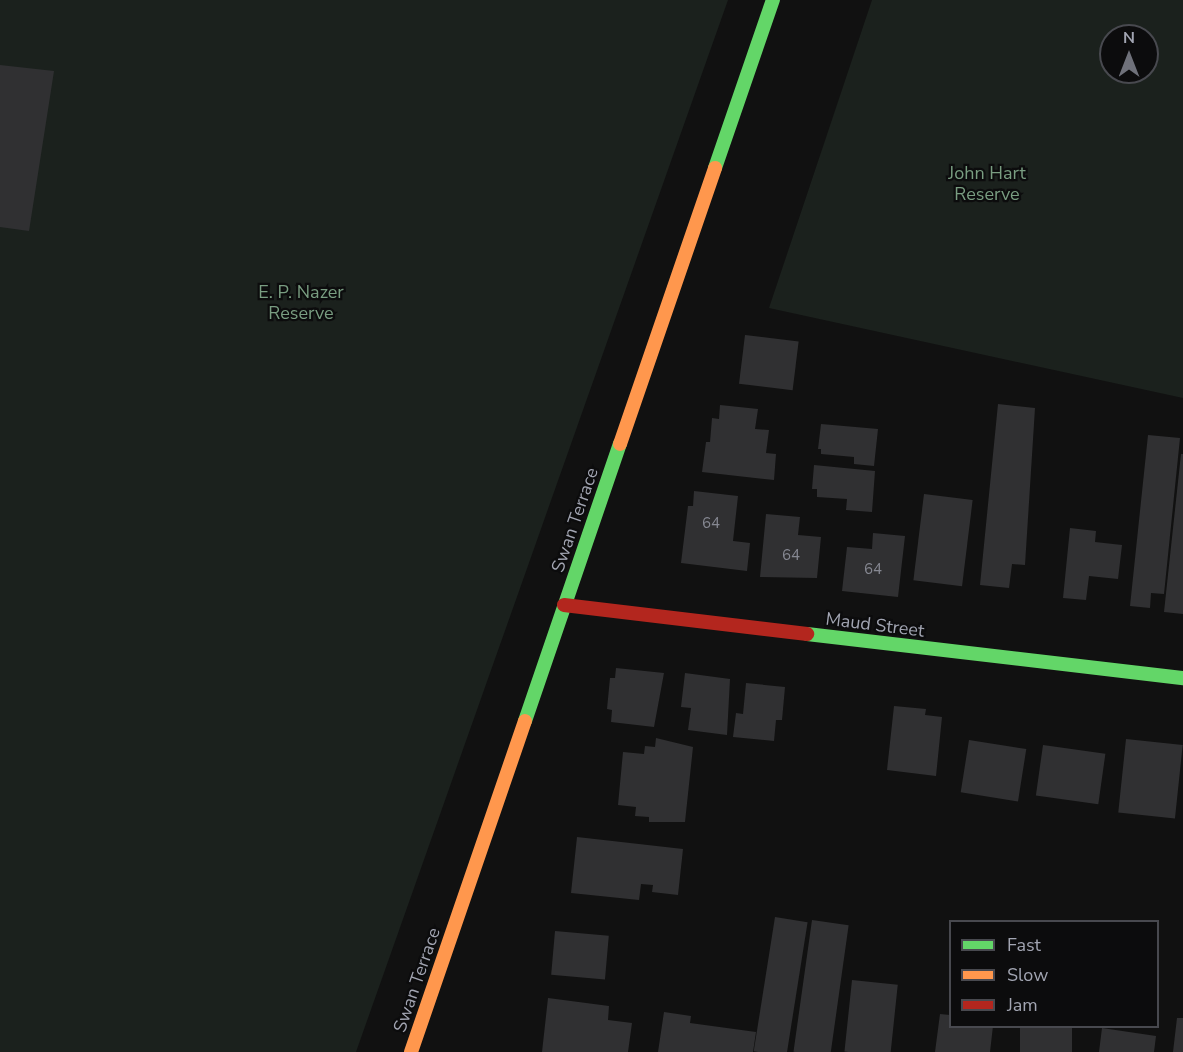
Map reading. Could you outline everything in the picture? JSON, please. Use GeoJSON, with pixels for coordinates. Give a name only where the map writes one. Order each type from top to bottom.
{"type":"FeatureCollection","features":[{"type":"Feature","properties":{"kind":"street","name":"Swan Terrace"},"geometry":{"type":"LineString","coordinates":[[411,1052],[772,0]]}},
{"type":"Feature","properties":{"kind":"street","name":"Maud Street"},"geometry":{"type":"LineString","coordinates":[[564,605],[1183,678]]}},
{"type":"Feature","properties":{"kind":"green space","name":"E. P. Nazer Reserve"},"geometry":{"type":"Polygon","coordinates":[[[0,0],[728,0],[356,1052],[0,1052],[0,0]]]}},
{"type":"Feature","properties":{"kind":"green space","name":"John Hart Reserve"},"geometry":{"type":"Polygon","coordinates":[[[872,0],[1183,0],[1183,398],[769,308],[872,0]]]}},
{"type":"Feature","properties":{"kind":"building"},"geometry":{"type":"Polygon","coordinates":[[[0,65],[54,71],[29,231],[0,227],[0,65]]]}},
{"type":"Feature","properties":{"kind":"building"},"geometry":{"type":"Polygon","coordinates":[[[745,335],[799,342],[793,390],[739,384],[745,335]]]}},
{"type":"Feature","properties":{"kind":"building"},"geometry":{"type":"Polygon","coordinates":[[[998,404],[1035,408],[1025,565],[1012,564],[1009,588],[980,585],[998,404]]]}},
{"type":"Feature","properties":{"kind":"building"},"geometry":{"type":"Polygon","coordinates":[[[720,405],[758,409],[755,429],[769,430],[766,453],[776,454],[774,480],[702,472],[706,442],[710,442],[712,418],[719,419],[720,405]]]}},
{"type":"Feature","properties":{"kind":"building"},"geometry":{"type":"Polygon","coordinates":[[[821,424],[878,429],[874,466],[854,464],[854,457],[821,454],[821,449],[818,449],[821,424]]]}},
{"type":"Feature","properties":{"kind":"building"},"geometry":{"type":"Polygon","coordinates":[[[1148,435],[1180,438],[1164,594],[1151,593],[1150,608],[1130,606],[1148,435]]]}},
{"type":"Feature","properties":{"kind":"building"},"geometry":{"type":"Polygon","coordinates":[[[1181,454],[1183,454],[1183,614],[1164,612],[1181,454]]]}},
{"type":"Feature","properties":{"kind":"building"},"geometry":{"type":"Polygon","coordinates":[[[814,465],[875,471],[872,512],[846,510],[847,499],[817,497],[817,489],[812,489],[814,465]]]}},
{"type":"Feature","properties":{"kind":"building"},"geometry":{"type":"Polygon","coordinates":[[[694,491],[738,496],[733,541],[750,543],[747,571],[681,563],[688,506],[693,506],[694,491]]]}},
{"type":"Feature","properties":{"kind":"building"},"geometry":{"type":"Polygon","coordinates":[[[924,494],[973,500],[962,586],[913,580],[924,494]]]}},
{"type":"Feature","properties":{"kind":"building"},"geometry":{"type":"Polygon","coordinates":[[[766,514],[800,517],[798,535],[821,537],[817,578],[760,577],[766,514]]]}},
{"type":"Feature","properties":{"kind":"building"},"geometry":{"type":"Polygon","coordinates":[[[1070,528],[1096,531],[1095,542],[1122,545],[1118,579],[1089,576],[1086,600],[1063,598],[1070,528]]]}},
{"type":"Feature","properties":{"kind":"building"},"geometry":{"type":"Polygon","coordinates":[[[873,533],[905,536],[898,597],[842,591],[847,547],[872,549],[873,533]]]}},
{"type":"Feature","properties":{"kind":"building"},"geometry":{"type":"Polygon","coordinates":[[[616,668],[664,673],[654,727],[611,722],[612,710],[607,709],[610,678],[615,678],[616,668]]]}},
{"type":"Feature","properties":{"kind":"building"},"geometry":{"type":"Polygon","coordinates":[[[685,673],[730,679],[727,735],[688,730],[691,708],[681,707],[685,673]]]}},
{"type":"Feature","properties":{"kind":"building"},"geometry":{"type":"Polygon","coordinates":[[[746,683],[785,687],[782,720],[776,720],[774,741],[733,737],[736,713],[743,714],[746,683]]]}},
{"type":"Feature","properties":{"kind":"building"},"geometry":{"type":"Polygon","coordinates":[[[894,706],[926,709],[925,715],[942,717],[936,776],[887,770],[894,706]]]}},
{"type":"Feature","properties":{"kind":"building"},"geometry":{"type":"Polygon","coordinates":[[[656,738],[693,747],[685,822],[649,822],[649,817],[635,816],[636,807],[618,805],[623,752],[644,754],[645,746],[655,747],[656,738]]]}},
{"type":"Feature","properties":{"kind":"building"},"geometry":{"type":"Polygon","coordinates":[[[1126,739],[1183,745],[1175,819],[1118,813],[1126,739]]]}},
{"type":"Feature","properties":{"kind":"building"},"geometry":{"type":"Polygon","coordinates":[[[969,740],[1026,749],[1018,801],[961,792],[969,740]]]}},
{"type":"Feature","properties":{"kind":"building"},"geometry":{"type":"Polygon","coordinates":[[[1043,745],[1105,754],[1098,804],[1036,796],[1043,745]]]}},
{"type":"Feature","properties":{"kind":"building"},"geometry":{"type":"Polygon","coordinates":[[[577,837],[683,849],[678,895],[652,892],[653,885],[641,884],[639,900],[571,893],[577,837]]]}},
{"type":"Feature","properties":{"kind":"building"},"geometry":{"type":"Polygon","coordinates":[[[775,917],[808,922],[787,1052],[754,1051],[775,917]]]}},
{"type":"Feature","properties":{"kind":"building"},"geometry":{"type":"Polygon","coordinates":[[[812,920],[849,925],[831,1052],[793,1052],[812,920]]]}},
{"type":"Feature","properties":{"kind":"building"},"geometry":{"type":"Polygon","coordinates":[[[555,931],[609,936],[605,980],[551,975],[555,931]]]}},
{"type":"Feature","properties":{"kind":"building"},"geometry":{"type":"Polygon","coordinates":[[[852,980],[898,985],[891,1052],[844,1052],[852,980]]]}},
{"type":"Feature","properties":{"kind":"building"},"geometry":{"type":"Polygon","coordinates":[[[548,998],[609,1006],[608,1020],[632,1023],[628,1052],[542,1052],[548,998]]]}},
{"type":"Feature","properties":{"kind":"building"},"geometry":{"type":"Polygon","coordinates":[[[664,1012],[691,1016],[690,1023],[756,1032],[753,1052],[658,1052],[664,1012]]]}},
{"type":"Feature","properties":{"kind":"building"},"geometry":{"type":"Polygon","coordinates":[[[940,1014],[949,1015],[949,1028],[993,1028],[990,1052],[935,1052],[940,1014]]]}},
{"type":"Feature","properties":{"kind":"building"},"geometry":{"type":"Polygon","coordinates":[[[1177,1018],[1183,1018],[1183,1052],[1173,1052],[1177,1018]]]}},
{"type":"Feature","properties":{"kind":"building"},"geometry":{"type":"Polygon","coordinates":[[[1020,1028],[1072,1028],[1072,1052],[1020,1052],[1020,1028]]]}},
{"type":"Feature","properties":{"kind":"building"},"geometry":{"type":"Polygon","coordinates":[[[1102,1028],[1156,1036],[1154,1052],[1099,1052],[1102,1028]]]}},
{"type":"Feature","properties":{"kind":"traffic: fast"},"geometry":{"type":"LineString","coordinates":[[715,168],[773,0]]}},
{"type":"Feature","properties":{"kind":"traffic: fast"},"geometry":{"type":"LineString","coordinates":[[525,721],[620,444]]}},
{"type":"Feature","properties":{"kind":"traffic: fast"},"geometry":{"type":"LineString","coordinates":[[807,634],[1183,678]]}},
{"type":"Feature","properties":{"kind":"traffic: slow"},"geometry":{"type":"LineString","coordinates":[[620,444],[715,168]]}},
{"type":"Feature","properties":{"kind":"traffic: slow"},"geometry":{"type":"LineString","coordinates":[[411,1052],[525,721]]}},
{"type":"Feature","properties":{"kind":"traffic: jam"},"geometry":{"type":"LineString","coordinates":[[564,605],[807,634]]}}]}
